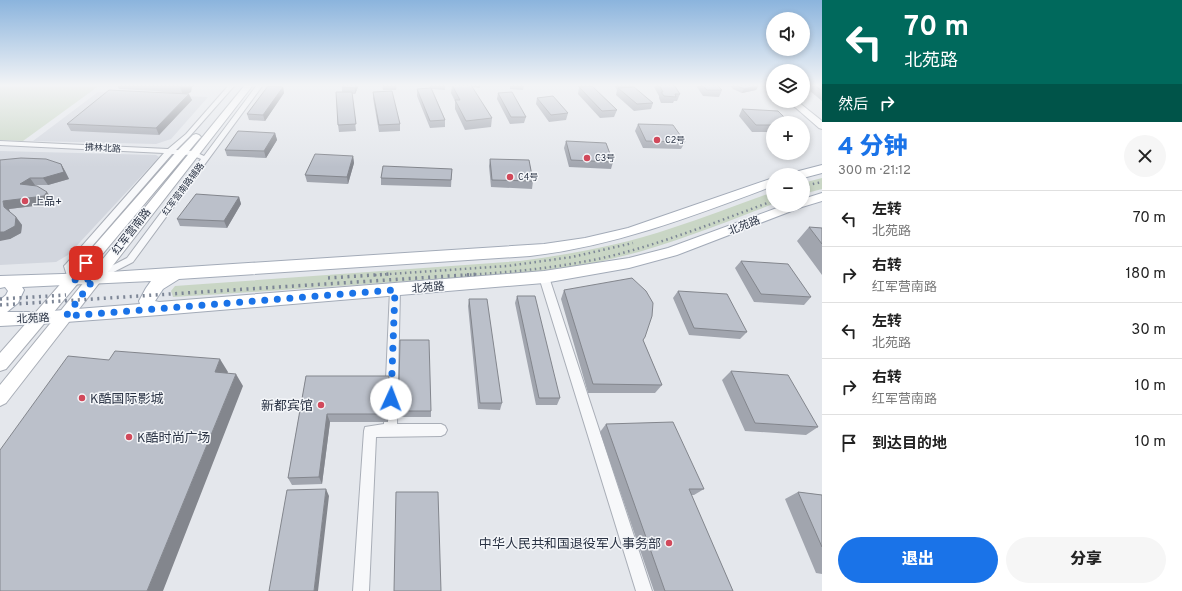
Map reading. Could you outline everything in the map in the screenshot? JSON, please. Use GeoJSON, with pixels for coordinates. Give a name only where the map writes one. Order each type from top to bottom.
{"type":"FeatureCollection","features":[{"type":"Feature","properties":{"kind":"main road","name":"红军营南路"},"geometry":{"type":"LineString","coordinates":[[1,363],[182,152],[202,132],[218,113]]}},
{"type":"Feature","properties":{"kind":"main road","name":"红军营南路"},"geometry":{"type":"LineString","coordinates":[[0,398],[226,113]]}},
{"type":"Feature","properties":{"kind":"main road"},"geometry":{"type":"LineString","coordinates":[[806,113],[822,126]]}},
{"type":"Feature","properties":{"kind":"main road"},"geometry":{"type":"LineString","coordinates":[[810,172],[822,169]]}},
{"type":"Feature","properties":{"kind":"main road"},"geometry":{"type":"LineString","coordinates":[[5,282],[94,279],[530,251],[586,243],[704,207],[766,185]]}},
{"type":"Feature","properties":{"kind":"main road"},"geometry":{"type":"LineString","coordinates":[[810,201],[822,197]]}},
{"type":"Feature","properties":{"kind":"main road","name":"北苑路"},"geometry":{"type":"LineString","coordinates":[[0,319],[39,318],[160,309],[544,277],[629,262],[672,252],[778,212]]}},
{"type":"Feature","properties":{"kind":"main road"},"geometry":{"type":"LineString","coordinates":[[102,245],[109,248],[120,246]]}},
{"type":"Feature","properties":{"kind":"main road"},"geometry":{"type":"LineString","coordinates":[[160,309],[150,306],[147,301],[150,294],[155,286],[164,279],[177,274]]}},
{"type":"Feature","properties":{"kind":"main road"},"geometry":{"type":"LineString","coordinates":[[0,309],[12,299],[16,290],[5,282]]}},
{"type":"Feature","properties":{"kind":"main road"},"geometry":{"type":"LineString","coordinates":[[1,363],[12,358],[20,357],[26,358],[28,363]]}},
{"type":"Feature","properties":{"kind":"street"},"geometry":{"type":"LineString","coordinates":[[72,280],[69,266],[170,151],[188,135],[207,113]]}},
{"type":"Feature","properties":{"kind":"street","name":"红军营南路辅路"},"geometry":{"type":"LineString","coordinates":[[94,279],[130,260],[239,113]]}},
{"type":"Feature","properties":{"kind":"street","name":"拂林北路"},"geometry":{"type":"LineString","coordinates":[[0,143],[170,151],[193,153],[205,159]]}},
{"type":"Feature","properties":{"kind":"street"},"geometry":{"type":"LineString","coordinates":[[544,277],[644,591]]}},
{"type":"Feature","properties":{"kind":"street"},"geometry":{"type":"LineString","coordinates":[[390,430],[395,290]]}},
{"type":"Feature","properties":{"kind":"street"},"geometry":{"type":"LineString","coordinates":[[361,591],[370,431],[441,430]]}},
{"type":"Feature","properties":{"kind":"shaded area"},"geometry":{"type":"Polygon","coordinates":[[[71,113],[194,113],[171,139],[156,144],[33,141],[71,113]]]}},
{"type":"Feature","properties":{"kind":"shaded area"},"geometry":{"type":"Polygon","coordinates":[[[0,151],[156,155],[159,157],[68,255],[56,262],[0,265],[0,151]]]}},
{"type":"Feature","properties":{"kind":"green space"},"geometry":{"type":"Polygon","coordinates":[[[0,113],[62,113],[23,141],[0,140],[0,113]]]}},
{"type":"Feature","properties":{"kind":"green space"},"geometry":{"type":"Polygon","coordinates":[[[822,178],[822,189],[810,192],[810,181],[822,178]]]}},
{"type":"Feature","properties":{"kind":"green space"},"geometry":{"type":"Polygon","coordinates":[[[766,194],[766,207],[649,249],[584,265],[493,276],[173,297],[171,291],[175,286],[520,261],[616,244],[654,234],[766,194]]]}},
{"type":"Feature","properties":{"kind":"building"},"geometry":{"type":"Polygon","coordinates":[[[81,113],[171,113],[156,128],[67,124],[81,113]]]}},
{"type":"Feature","properties":{"kind":"building"},"geometry":{"type":"Polygon","coordinates":[[[248,113],[265,113],[263,115],[247,114],[248,113]]]}},
{"type":"Feature","properties":{"kind":"building"},"geometry":{"type":"Polygon","coordinates":[[[337,113],[355,113],[356,124],[338,125],[337,113]]]}},
{"type":"Feature","properties":{"kind":"building"},"geometry":{"type":"Polygon","coordinates":[[[377,113],[397,113],[400,124],[379,125],[377,113]]]}},
{"type":"Feature","properties":{"kind":"building"},"geometry":{"type":"Polygon","coordinates":[[[427,113],[442,113],[445,120],[430,121],[427,113]]]}},
{"type":"Feature","properties":{"kind":"building"},"geometry":{"type":"Polygon","coordinates":[[[462,113],[489,113],[492,118],[466,121],[462,113]]]}},
{"type":"Feature","properties":{"kind":"building"},"geometry":{"type":"Polygon","coordinates":[[[509,113],[524,113],[526,117],[511,117],[509,113]]]}},
{"type":"Feature","properties":{"kind":"building"},"geometry":{"type":"Polygon","coordinates":[[[549,113],[568,113],[551,115],[549,113]]]}},
{"type":"Feature","properties":{"kind":"building"},"geometry":{"type":"Polygon","coordinates":[[[745,113],[780,113],[783,116],[766,116],[766,125],[756,125],[745,113]]]}},
{"type":"Feature","properties":{"kind":"building"},"geometry":{"type":"Polygon","coordinates":[[[638,124],[673,125],[685,142],[646,141],[638,124]]]}},
{"type":"Feature","properties":{"kind":"building"},"geometry":{"type":"Polygon","coordinates":[[[238,131],[275,133],[264,151],[225,150],[238,131]]]}},
{"type":"Feature","properties":{"kind":"building"},"geometry":{"type":"Polygon","coordinates":[[[566,141],[606,143],[613,162],[571,160],[566,141]]]}},
{"type":"Feature","properties":{"kind":"building"},"geometry":{"type":"Polygon","coordinates":[[[315,154],[353,156],[347,177],[305,175],[315,154]]]}},
{"type":"Feature","properties":{"kind":"building","name":"上品+"},"geometry":{"type":"Polygon","coordinates":[[[21,158],[46,159],[61,164],[64,172],[43,178],[30,178],[20,184],[37,186],[47,192],[44,196],[3,201],[4,207],[16,217],[15,226],[4,232],[0,232],[0,160],[21,158]]]}},
{"type":"Feature","properties":{"kind":"building","name":"C4号"},"geometry":{"type":"Polygon","coordinates":[[[490,159],[529,160],[533,181],[492,180],[490,159]]]}},
{"type":"Feature","properties":{"kind":"building"},"geometry":{"type":"Polygon","coordinates":[[[383,166],[452,169],[451,180],[381,178],[383,166]]]}},
{"type":"Feature","properties":{"kind":"building"},"geometry":{"type":"Polygon","coordinates":[[[196,194],[239,197],[224,221],[177,219],[196,194]]]}},
{"type":"Feature","properties":{"kind":"building"},"geometry":{"type":"Polygon","coordinates":[[[809,227],[822,228],[822,244],[809,227]]]}},
{"type":"Feature","properties":{"kind":"building"},"geometry":{"type":"Polygon","coordinates":[[[741,261],[788,264],[811,297],[761,294],[741,261]]]}},
{"type":"Feature","properties":{"kind":"building"},"geometry":{"type":"Polygon","coordinates":[[[632,278],[646,291],[653,303],[652,316],[643,340],[662,385],[593,384],[564,290],[632,278]]]}},
{"type":"Feature","properties":{"kind":"building"},"geometry":{"type":"Polygon","coordinates":[[[678,291],[727,294],[747,332],[694,328],[678,291]]]}},
{"type":"Feature","properties":{"kind":"building"},"geometry":{"type":"Polygon","coordinates":[[[517,296],[535,296],[560,398],[539,398],[517,296]]]}},
{"type":"Feature","properties":{"kind":"building"},"geometry":{"type":"Polygon","coordinates":[[[469,299],[487,299],[502,403],[480,403],[469,299]]]}},
{"type":"Feature","properties":{"kind":"building"},"geometry":{"type":"Polygon","coordinates":[[[400,340],[429,340],[431,411],[397,411],[400,340]]]}},
{"type":"Feature","properties":{"kind":"building","name":"K酷时尚广场"},"geometry":{"type":"Polygon","coordinates":[[[115,351],[220,359],[215,372],[236,374],[147,591],[0,591],[0,450],[68,356],[109,360],[115,351]]]}},
{"type":"Feature","properties":{"kind":"building"},"geometry":{"type":"Polygon","coordinates":[[[731,371],[788,375],[818,427],[755,423],[731,371]]]}},
{"type":"Feature","properties":{"kind":"building"},"geometry":{"type":"Polygon","coordinates":[[[306,376],[389,376],[387,414],[327,414],[319,477],[288,478],[306,376]]]}},
{"type":"Feature","properties":{"kind":"building","name":"中华人民共和国退役军人事务部"},"geometry":{"type":"Polygon","coordinates":[[[673,422],[704,489],[689,489],[733,591],[665,591],[606,424],[673,422]]]}},
{"type":"Feature","properties":{"kind":"building"},"geometry":{"type":"Polygon","coordinates":[[[326,489],[314,591],[269,591],[287,490],[326,489]]]}},
{"type":"Feature","properties":{"kind":"building"},"geometry":{"type":"Polygon","coordinates":[[[396,492],[438,492],[441,591],[394,591],[396,492]]]}},
{"type":"Feature","properties":{"kind":"building"},"geometry":{"type":"Polygon","coordinates":[[[798,492],[822,495],[822,547],[798,492]]]}},
{"type":"Feature","properties":{"kind":"railway"},"geometry":{"type":"LineString","coordinates":[[810,185],[822,182]]}},
{"type":"Feature","properties":{"kind":"railway"},"geometry":{"type":"LineString","coordinates":[[467,275],[578,263],[615,255],[675,237],[766,204]]}},
{"type":"Feature","properties":{"kind":"railway"},"geometry":{"type":"LineString","coordinates":[[384,274],[507,266],[572,257],[633,243]]}},
{"type":"Feature","properties":{"kind":"railway"},"geometry":{"type":"LineString","coordinates":[[328,278],[384,274]]}},
{"type":"Feature","properties":{"kind":"railway"},"geometry":{"type":"LineString","coordinates":[[375,275],[384,274]]}},
{"type":"Feature","properties":{"kind":"railway"},"geometry":{"type":"LineString","coordinates":[[384,274],[390,274]]}},
{"type":"Feature","properties":{"kind":"railway"},"geometry":{"type":"LineString","coordinates":[[467,275],[480,274]]}},
{"type":"Feature","properties":{"kind":"railway"},"geometry":{"type":"LineString","coordinates":[[0,305],[467,275]]}},
{"type":"Feature","properties":{"kind":"railway"},"geometry":{"type":"LineString","coordinates":[[0,299],[66,295]]}},
{"type":"Feature","properties":{"kind":"place","name":"C2号"},"geometry":{"type":"Point","coordinates":[657,140]}},
{"type":"Feature","properties":{"kind":"place","name":"C3号"},"geometry":{"type":"Point","coordinates":[587,158]}},
{"type":"Feature","properties":{"kind":"place","name":"C4号"},"geometry":{"type":"Point","coordinates":[510,177]}},
{"type":"Feature","properties":{"kind":"place","name":"上品+"},"geometry":{"type":"Point","coordinates":[25,201]}},
{"type":"Feature","properties":{"kind":"place","name":"K酷国际影城"},"geometry":{"type":"Point","coordinates":[82,398]}},
{"type":"Feature","properties":{"kind":"place","name":"新都宾馆"},"geometry":{"type":"Point","coordinates":[321,405]}},
{"type":"Feature","properties":{"kind":"place","name":"K酷时尚广场"},"geometry":{"type":"Point","coordinates":[129,437]}},
{"type":"Feature","properties":{"kind":"place","name":"中华人民共和国退役军人事务部"},"geometry":{"type":"Point","coordinates":[669,543]}},
{"type":"Feature","properties":{"kind":"route"},"geometry":{"type":"LineString","coordinates":[[86,263],[72,280],[94,279],[66,316],[395,290],[391,399]]}}]}
